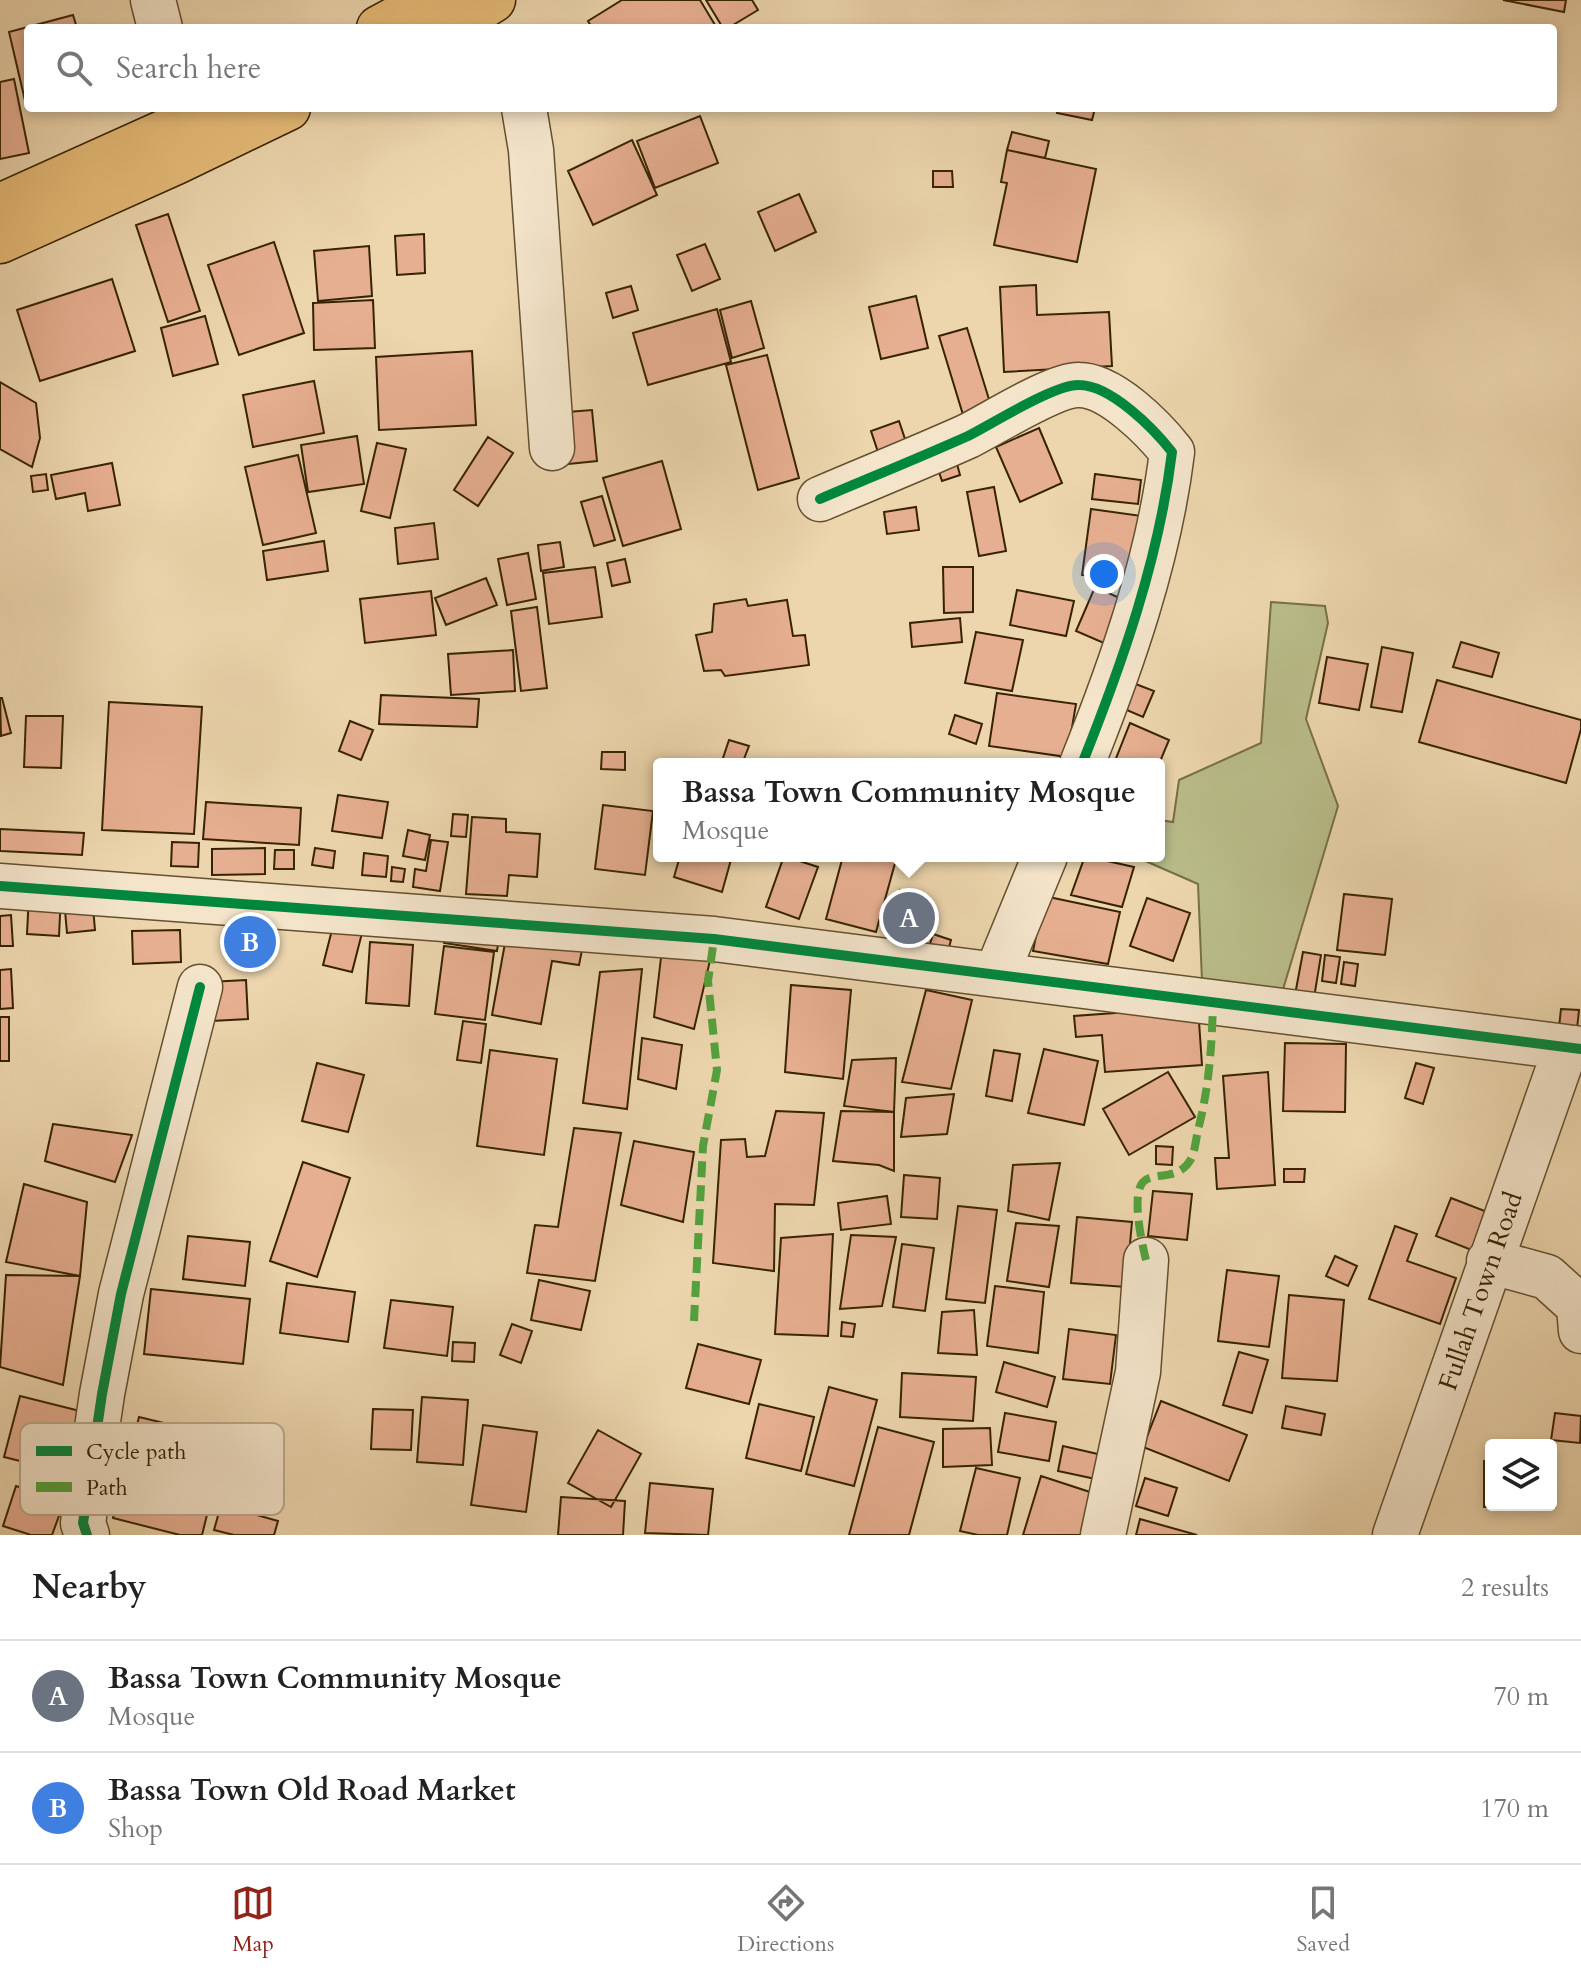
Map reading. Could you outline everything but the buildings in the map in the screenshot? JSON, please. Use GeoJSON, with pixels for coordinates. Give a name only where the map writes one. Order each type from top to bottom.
{"type":"FeatureCollection","features":[{"type":"Feature","properties":{"kind":"highway"},"geometry":{"type":"LineString","coordinates":[[386,24],[431,0]]}},
{"type":"Feature","properties":{"kind":"highway"},"geometry":{"type":"LineString","coordinates":[[455,24],[494,0]]}},
{"type":"Feature","properties":{"kind":"highway"},"geometry":{"type":"LineString","coordinates":[[0,241],[280,112]]}},
{"type":"Feature","properties":{"kind":"highway"},"geometry":{"type":"LineString","coordinates":[[0,206],[193,114]]}},
{"type":"Feature","properties":{"kind":"street"},"geometry":{"type":"LineString","coordinates":[[153,0],[159,24]]}},
{"type":"Feature","properties":{"kind":"street"},"geometry":{"type":"LineString","coordinates":[[494,0],[502,24]]}},
{"type":"Feature","properties":{"kind":"street"},"geometry":{"type":"LineString","coordinates":[[525,112],[531,150],[552,448]]}},
{"type":"Feature","properties":{"kind":"street"},"geometry":{"type":"LineString","coordinates":[[820,499],[967,436],[1058,390],[1079,385],[1107,394],[1151,425],[1172,452],[1168,488],[1146,585],[1084,758]]}},
{"type":"Feature","properties":{"kind":"street"},"geometry":{"type":"LineString","coordinates":[[996,975],[1043,862]]}},
{"type":"Feature","properties":{"kind":"street"},"geometry":{"type":"LineString","coordinates":[[0,886],[714,939],[1573,1048]]}},
{"type":"Feature","properties":{"kind":"street"},"geometry":{"type":"LineString","coordinates":[[98,1423],[121,1294],[200,987]]}},
{"type":"Feature","properties":{"kind":"street","name":"Fullah Town Road"},"geometry":{"type":"LineString","coordinates":[[1395,1535],[1489,1261],[1573,1048]]}},
{"type":"Feature","properties":{"kind":"street"},"geometry":{"type":"LineString","coordinates":[[1103,1535],[1138,1372],[1146,1260]]}},
{"type":"Feature","properties":{"kind":"street"},"geometry":{"type":"LineString","coordinates":[[1489,1261],[1547,1277],[1579,1306],[1581,1331]]}},
{"type":"Feature","properties":{"kind":"street"},"geometry":{"type":"LineString","coordinates":[[84,1515],[87,1535]]}},
{"type":"Feature","properties":{"kind":"green space"},"geometry":{"type":"Polygon","coordinates":[[[1271,602],[1325,606],[1328,623],[1306,719],[1338,806],[1281,996],[1202,981],[1198,884],[1148,862],[1165,862],[1165,821],[1173,822],[1179,780],[1261,743],[1271,602]]]}},
{"type":"Feature","properties":{"kind":"marked path"},"geometry":{"type":"LineString","coordinates":[[694,1321],[703,1146],[717,1070],[708,981],[714,939]]}},
{"type":"Feature","properties":{"kind":"marked path"},"geometry":{"type":"LineString","coordinates":[[1146,1260],[1138,1220],[1140,1188],[1148,1179],[1180,1171],[1192,1156],[1207,1082],[1213,1002]]}},
{"type":"Feature","properties":{"kind":"cycle path"},"geometry":{"type":"LineString","coordinates":[[820,499],[968,436],[1068,386],[1079,385],[1104,392],[1131,410],[1154,432],[1172,452],[1158,532],[1125,650],[1084,758]]}},
{"type":"Feature","properties":{"kind":"cycle path"},"geometry":{"type":"LineString","coordinates":[[0,886],[714,939],[1581,1049]]}},
{"type":"Feature","properties":{"kind":"cycle path"},"geometry":{"type":"LineString","coordinates":[[98,1423],[121,1294],[200,987]]}},
{"type":"Feature","properties":{"kind":"cycle path"},"geometry":{"type":"LineString","coordinates":[[84,1515],[87,1535]]}},
{"type":"Feature","properties":{"kind":"place","name":"Bassa Town Community Mosque"},"geometry":{"type":"Point","coordinates":[909,918]}},
{"type":"Feature","properties":{"kind":"place","name":"Bassa Town Old Road Market"},"geometry":{"type":"Point","coordinates":[250,942]}}]}
